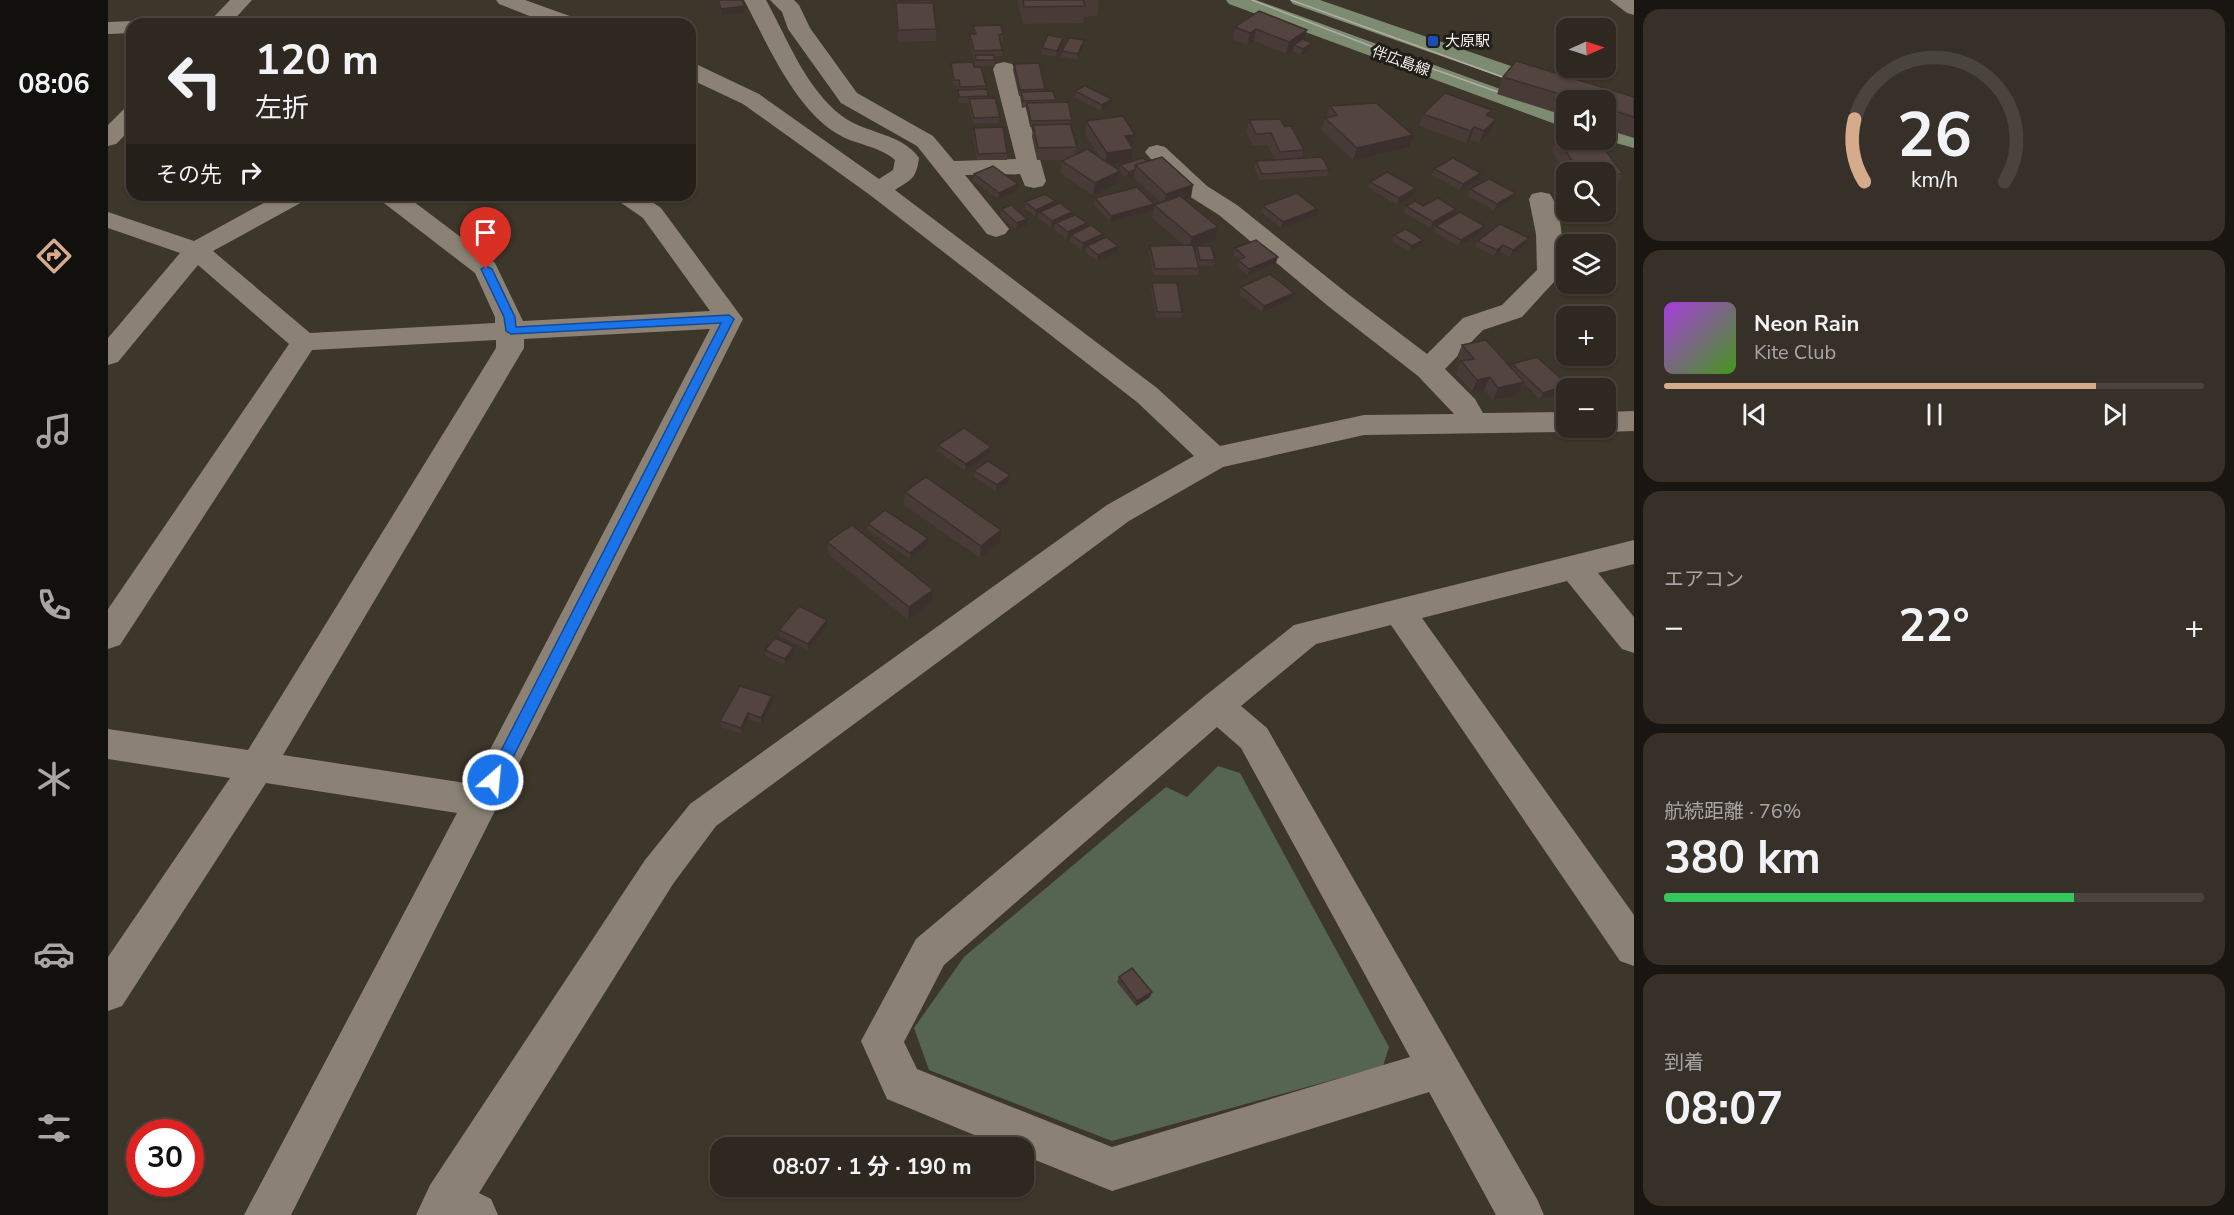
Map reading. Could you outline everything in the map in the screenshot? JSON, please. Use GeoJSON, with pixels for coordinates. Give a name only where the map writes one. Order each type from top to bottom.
{"type":"FeatureCollection","features":[{"type":"Feature","properties":{"kind":"main road","name":"伴広島線"},"geometry":{"type":"LineString","coordinates":[[1236,0],[1280,7],[1556,117]]}},
{"type":"Feature","properties":{"kind":"main road","name":"伴広島線"},"geometry":{"type":"LineString","coordinates":[[1300,0],[1558,90]]}},
{"type":"Feature","properties":{"kind":"main road"},"geometry":{"type":"LineString","coordinates":[[1616,135],[1634,141]]}},
{"type":"Feature","properties":{"kind":"street"},"geometry":{"type":"LineString","coordinates":[[224,18],[242,0]]}},
{"type":"Feature","properties":{"kind":"street"},"geometry":{"type":"LineString","coordinates":[[506,0],[554,18]]}},
{"type":"Feature","properties":{"kind":"street"},"geometry":{"type":"LineString","coordinates":[[755,0],[783,51],[822,112],[844,129],[898,148],[907,158],[905,173],[879,190]]}},
{"type":"Feature","properties":{"kind":"street"},"geometry":{"type":"LineString","coordinates":[[781,0],[792,9],[798,29],[849,98],[925,141],[996,229]]}},
{"type":"Feature","properties":{"kind":"street"},"geometry":{"type":"LineString","coordinates":[[1621,0],[1634,9]]}},
{"type":"Feature","properties":{"kind":"street"},"geometry":{"type":"LineString","coordinates":[[108,28],[126,27]]}},
{"type":"Feature","properties":{"kind":"street"},"geometry":{"type":"LineString","coordinates":[[947,168],[1032,174],[1004,69]]}},
{"type":"Feature","properties":{"kind":"street"},"geometry":{"type":"LineString","coordinates":[[696,73],[751,99],[879,190],[1147,395],[1214,458]]}},
{"type":"Feature","properties":{"kind":"street"},"geometry":{"type":"LineString","coordinates":[[108,107],[126,106]]}},
{"type":"Feature","properties":{"kind":"street"},"geometry":{"type":"LineString","coordinates":[[108,140],[126,120]]}},
{"type":"Feature","properties":{"kind":"street"},"geometry":{"type":"LineString","coordinates":[[1157,152],[1198,191],[1228,210],[1338,300],[1428,369],[1465,406],[1473,422]]}},
{"type":"Feature","properties":{"kind":"street"},"geometry":{"type":"LineString","coordinates":[[1428,369],[1473,324],[1512,311],[1550,272],[1549,234],[1541,199]]}},
{"type":"Feature","properties":{"kind":"street"},"geometry":{"type":"LineString","coordinates":[[108,356],[196,250],[286,201]]}},
{"type":"Feature","properties":{"kind":"street"},"geometry":{"type":"LineString","coordinates":[[108,992],[257,767],[510,348],[509,317],[486,269],[397,201]]}},
{"type":"Feature","properties":{"kind":"street"},"geometry":{"type":"LineString","coordinates":[[635,201],[652,213],[729,319]]}},
{"type":"Feature","properties":{"kind":"street"},"geometry":{"type":"LineString","coordinates":[[108,220],[196,250],[304,342],[729,319]]}},
{"type":"Feature","properties":{"kind":"street"},"geometry":{"type":"LineString","coordinates":[[267,1215],[483,801],[729,319]]}},
{"type":"Feature","properties":{"kind":"street"},"geometry":{"type":"LineString","coordinates":[[108,636],[304,342]]}},
{"type":"Feature","properties":{"kind":"street"},"geometry":{"type":"LineString","coordinates":[[453,1210],[659,872],[703,815],[1118,513],[1214,458],[1364,425],[1556,422]]}},
{"type":"Feature","properties":{"kind":"street"},"geometry":{"type":"LineString","coordinates":[[1616,422],[1634,422]]}},
{"type":"Feature","properties":{"kind":"street"},"geometry":{"type":"LineString","coordinates":[[1438,1069],[1112,1169],[902,1084],[882,1041],[930,952],[1217,706],[1306,634],[1634,552]]}},
{"type":"Feature","properties":{"kind":"street"},"geometry":{"type":"LineString","coordinates":[[1574,567],[1634,640]]}},
{"type":"Feature","properties":{"kind":"street"},"geometry":{"type":"LineString","coordinates":[[1399,611],[1634,948]]}},
{"type":"Feature","properties":{"kind":"street"},"geometry":{"type":"LineString","coordinates":[[1217,706],[1254,738],[1521,1215]]}},
{"type":"Feature","properties":{"kind":"street"},"geometry":{"type":"LineString","coordinates":[[108,744],[483,801]]}},
{"type":"Feature","properties":{"kind":"green space"},"geometry":{"type":"Polygon","coordinates":[[[1218,766],[1240,773],[1389,1047],[1383,1066],[1112,1141],[929,1070],[914,1028],[964,957],[1166,787],[1187,797],[1218,766]]]}},
{"type":"Feature","properties":{"kind":"building"},"geometry":{"type":"Polygon","coordinates":[[[718,0],[742,0],[745,6],[721,9],[718,0]]]}},
{"type":"Feature","properties":{"kind":"building"},"geometry":{"type":"Polygon","coordinates":[[[1023,0],[1083,0],[1085,6],[1024,7],[1023,0]]]}},
{"type":"Feature","properties":{"kind":"building"},"geometry":{"type":"Polygon","coordinates":[[[896,3],[933,3],[936,29],[898,30],[896,3]]]}},
{"type":"Feature","properties":{"kind":"building"},"geometry":{"type":"Polygon","coordinates":[[[1259,11],[1307,30],[1289,42],[1256,29],[1250,33],[1235,27],[1259,11]]]}},
{"type":"Feature","properties":{"kind":"building"},"geometry":{"type":"Polygon","coordinates":[[[1001,25],[1003,34],[999,35],[1002,50],[974,51],[970,34],[976,34],[973,26],[1001,25]]]}},
{"type":"Feature","properties":{"kind":"building"},"geometry":{"type":"Polygon","coordinates":[[[1048,35],[1063,38],[1057,51],[1042,48],[1048,35]]]}},
{"type":"Feature","properties":{"kind":"building"},"geometry":{"type":"Polygon","coordinates":[[[1069,38],[1084,40],[1078,54],[1062,51],[1069,38]]]}},
{"type":"Feature","properties":{"kind":"building"},"geometry":{"type":"Polygon","coordinates":[[[1303,39],[1312,43],[1303,49],[1294,45],[1303,39]]]}},
{"type":"Feature","properties":{"kind":"building"},"geometry":{"type":"Polygon","coordinates":[[[975,55],[994,55],[995,60],[976,60],[975,55]]]}},
{"type":"Feature","properties":{"kind":"building"},"geometry":{"type":"Polygon","coordinates":[[[1516,61],[1556,73],[1556,78],[1572,78],[1611,90],[1556,90],[1556,93],[1503,77],[1516,61]]]}},
{"type":"Feature","properties":{"kind":"building"},"geometry":{"type":"Polygon","coordinates":[[[973,62],[974,67],[981,67],[986,86],[960,87],[959,80],[954,80],[951,63],[973,62]]]}},
{"type":"Feature","properties":{"kind":"building"},"geometry":{"type":"Polygon","coordinates":[[[1039,63],[1045,89],[1020,90],[1014,64],[1039,63]]]}},
{"type":"Feature","properties":{"kind":"building"},"geometry":{"type":"Polygon","coordinates":[[[1085,86],[1112,99],[1102,105],[1075,91],[1085,86]]]}},
{"type":"Feature","properties":{"kind":"building"},"geometry":{"type":"Polygon","coordinates":[[[987,89],[988,96],[959,97],[958,90],[987,89]]]}},
{"type":"Feature","properties":{"kind":"building"},"geometry":{"type":"Polygon","coordinates":[[[1053,91],[1056,100],[1023,101],[1021,92],[1053,91]]]}},
{"type":"Feature","properties":{"kind":"building"},"geometry":{"type":"Polygon","coordinates":[[[1616,92],[1634,97],[1634,117],[1616,111],[1616,92]]]}},
{"type":"Feature","properties":{"kind":"building"},"geometry":{"type":"Polygon","coordinates":[[[1445,93],[1492,110],[1486,115],[1496,119],[1484,131],[1474,127],[1471,131],[1423,114],[1445,93]]]}},
{"type":"Feature","properties":{"kind":"building"},"geometry":{"type":"Polygon","coordinates":[[[995,98],[1000,117],[974,118],[969,99],[995,98]]]}},
{"type":"Feature","properties":{"kind":"building"},"geometry":{"type":"Polygon","coordinates":[[[1068,102],[1072,120],[1031,121],[1027,103],[1068,102]]]}},
{"type":"Feature","properties":{"kind":"building"},"geometry":{"type":"Polygon","coordinates":[[[1376,103],[1413,135],[1357,148],[1325,118],[1337,115],[1330,106],[1376,103]]]}},
{"type":"Feature","properties":{"kind":"building"},"geometry":{"type":"Polygon","coordinates":[[[1123,116],[1135,135],[1125,136],[1133,149],[1107,153],[1086,121],[1123,116]]]}},
{"type":"Feature","properties":{"kind":"building"},"geometry":{"type":"Polygon","coordinates":[[[1280,119],[1285,127],[1291,126],[1304,150],[1280,152],[1271,133],[1256,134],[1249,120],[1280,119]]]}},
{"type":"Feature","properties":{"kind":"building"},"geometry":{"type":"Polygon","coordinates":[[[1070,124],[1077,147],[1038,148],[1033,125],[1070,124]]]}},
{"type":"Feature","properties":{"kind":"building"},"geometry":{"type":"Polygon","coordinates":[[[1003,127],[1007,153],[978,154],[974,128],[1003,127]]]}},
{"type":"Feature","properties":{"kind":"building"},"geometry":{"type":"Polygon","coordinates":[[[1087,149],[1120,171],[1095,183],[1062,161],[1087,149]]]}},
{"type":"Feature","properties":{"kind":"building"},"geometry":{"type":"Polygon","coordinates":[[[1565,150],[1605,150],[1614,162],[1573,162],[1565,150]]]}},
{"type":"Feature","properties":{"kind":"building"},"geometry":{"type":"Polygon","coordinates":[[[1162,157],[1193,185],[1166,194],[1135,165],[1162,157]]]}},
{"type":"Feature","properties":{"kind":"building"},"geometry":{"type":"Polygon","coordinates":[[[1322,157],[1329,170],[1262,174],[1256,161],[1322,157]]]}},
{"type":"Feature","properties":{"kind":"building"},"geometry":{"type":"Polygon","coordinates":[[[1143,158],[1147,161],[1135,165],[1135,170],[1128,172],[1120,165],[1143,158]]]}},
{"type":"Feature","properties":{"kind":"building"},"geometry":{"type":"Polygon","coordinates":[[[1453,158],[1481,173],[1463,184],[1434,169],[1453,158]]]}},
{"type":"Feature","properties":{"kind":"building"},"geometry":{"type":"Polygon","coordinates":[[[1616,165],[1623,174],[1616,174],[1616,165]]]}},
{"type":"Feature","properties":{"kind":"building"},"geometry":{"type":"Polygon","coordinates":[[[993,166],[1018,184],[999,193],[974,174],[993,166]]]}},
{"type":"Feature","properties":{"kind":"building"},"geometry":{"type":"Polygon","coordinates":[[[1387,172],[1416,188],[1399,198],[1370,182],[1387,172]]]}},
{"type":"Feature","properties":{"kind":"building"},"geometry":{"type":"Polygon","coordinates":[[[1489,179],[1516,193],[1497,204],[1470,189],[1489,179]]]}},
{"type":"Feature","properties":{"kind":"building"},"geometry":{"type":"Polygon","coordinates":[[[1137,187],[1154,204],[1111,216],[1095,198],[1137,187]]]}},
{"type":"Feature","properties":{"kind":"building"},"geometry":{"type":"Polygon","coordinates":[[[1297,193],[1317,209],[1283,222],[1263,206],[1297,193]]]}},
{"type":"Feature","properties":{"kind":"building"},"geometry":{"type":"Polygon","coordinates":[[[1045,194],[1055,201],[1036,210],[1025,202],[1045,194]]]}},
{"type":"Feature","properties":{"kind":"building"},"geometry":{"type":"Polygon","coordinates":[[[1180,196],[1218,227],[1192,237],[1154,205],[1180,196]]]}},
{"type":"Feature","properties":{"kind":"building"},"geometry":{"type":"Polygon","coordinates":[[[1438,198],[1456,209],[1433,222],[1406,206],[1415,201],[1423,206],[1438,198]]]}},
{"type":"Feature","properties":{"kind":"building"},"geometry":{"type":"Polygon","coordinates":[[[1060,203],[1072,212],[1052,221],[1040,212],[1060,203]]]}},
{"type":"Feature","properties":{"kind":"building"},"geometry":{"type":"Polygon","coordinates":[[[1011,205],[1027,219],[1017,223],[1001,209],[1011,205]]]}},
{"type":"Feature","properties":{"kind":"building"},"geometry":{"type":"Polygon","coordinates":[[[1460,212],[1485,226],[1461,240],[1436,226],[1460,212]]]}},
{"type":"Feature","properties":{"kind":"building"},"geometry":{"type":"Polygon","coordinates":[[[1075,215],[1087,223],[1068,232],[1056,223],[1075,215]]]}},
{"type":"Feature","properties":{"kind":"building"},"geometry":{"type":"Polygon","coordinates":[[[1500,224],[1529,238],[1513,250],[1503,245],[1497,250],[1478,241],[1500,224]]]}},
{"type":"Feature","properties":{"kind":"building"},"geometry":{"type":"Polygon","coordinates":[[[1091,225],[1103,234],[1083,243],[1071,235],[1091,225]]]}},
{"type":"Feature","properties":{"kind":"building"},"geometry":{"type":"Polygon","coordinates":[[[1406,229],[1423,240],[1412,246],[1394,235],[1406,229]]]}},
{"type":"Feature","properties":{"kind":"building"},"geometry":{"type":"Polygon","coordinates":[[[1106,237],[1118,246],[1098,255],[1087,246],[1106,237]]]}},
{"type":"Feature","properties":{"kind":"building"},"geometry":{"type":"Polygon","coordinates":[[[1256,240],[1278,257],[1249,269],[1238,260],[1245,257],[1235,248],[1256,240]]]}},
{"type":"Feature","properties":{"kind":"building"},"geometry":{"type":"Polygon","coordinates":[[[1193,245],[1199,268],[1155,269],[1150,246],[1193,245]]]}},
{"type":"Feature","properties":{"kind":"building"},"geometry":{"type":"Polygon","coordinates":[[[1197,246],[1211,246],[1215,260],[1200,260],[1197,246]]]}},
{"type":"Feature","properties":{"kind":"building"},"geometry":{"type":"Polygon","coordinates":[[[1270,274],[1294,293],[1264,306],[1241,287],[1270,274]]]}},
{"type":"Feature","properties":{"kind":"building"},"geometry":{"type":"Polygon","coordinates":[[[1152,283],[1177,283],[1182,312],[1157,312],[1152,283]]]}},
{"type":"Feature","properties":{"kind":"building"},"geometry":{"type":"Polygon","coordinates":[[[1486,340],[1524,382],[1498,388],[1490,377],[1477,380],[1461,361],[1474,359],[1462,345],[1486,340]]]}},
{"type":"Feature","properties":{"kind":"building"},"geometry":{"type":"Polygon","coordinates":[[[1537,357],[1560,378],[1556,378],[1556,389],[1543,393],[1512,364],[1537,357]]]}},
{"type":"Feature","properties":{"kind":"building"},"geometry":{"type":"Polygon","coordinates":[[[964,428],[991,447],[966,464],[938,445],[964,428]]]}},
{"type":"Feature","properties":{"kind":"building"},"geometry":{"type":"Polygon","coordinates":[[[988,461],[1010,475],[997,485],[974,471],[988,461]]]}},
{"type":"Feature","properties":{"kind":"building"},"geometry":{"type":"Polygon","coordinates":[[[926,477],[1001,530],[981,546],[905,492],[926,477]]]}},
{"type":"Feature","properties":{"kind":"building"},"geometry":{"type":"Polygon","coordinates":[[[885,510],[928,538],[910,553],[868,524],[885,510]]]}},
{"type":"Feature","properties":{"kind":"building"},"geometry":{"type":"Polygon","coordinates":[[[852,525],[933,590],[909,607],[827,542],[852,525]]]}},
{"type":"Feature","properties":{"kind":"building"},"geometry":{"type":"Polygon","coordinates":[[[799,606],[827,620],[808,644],[779,630],[799,606]]]}},
{"type":"Feature","properties":{"kind":"building"},"geometry":{"type":"Polygon","coordinates":[[[775,638],[794,647],[785,659],[765,650],[775,638]]]}},
{"type":"Feature","properties":{"kind":"building"},"geometry":{"type":"Polygon","coordinates":[[[740,686],[772,696],[761,718],[748,713],[741,728],[720,721],[740,686]]]}},
{"type":"Feature","properties":{"kind":"building"},"geometry":{"type":"Polygon","coordinates":[[[1132,968],[1152,992],[1137,1001],[1119,977],[1132,968]]]}},
{"type":"Feature","properties":{"kind":"tram line"},"geometry":{"type":"LineString","coordinates":[[1252,0],[1391,54],[1512,97]]}},
{"type":"Feature","properties":{"kind":"tram line"},"geometry":{"type":"LineString","coordinates":[[1291,0],[1519,83]]}},
{"type":"Feature","properties":{"kind":"place","name":"大原駅"},"geometry":{"type":"Point","coordinates":[1433,41]}},
{"type":"Feature","properties":{"kind":"route"},"geometry":{"type":"LineString","coordinates":[[486,269],[509,317],[511,331],[729,319],[493,780]]}}]}
